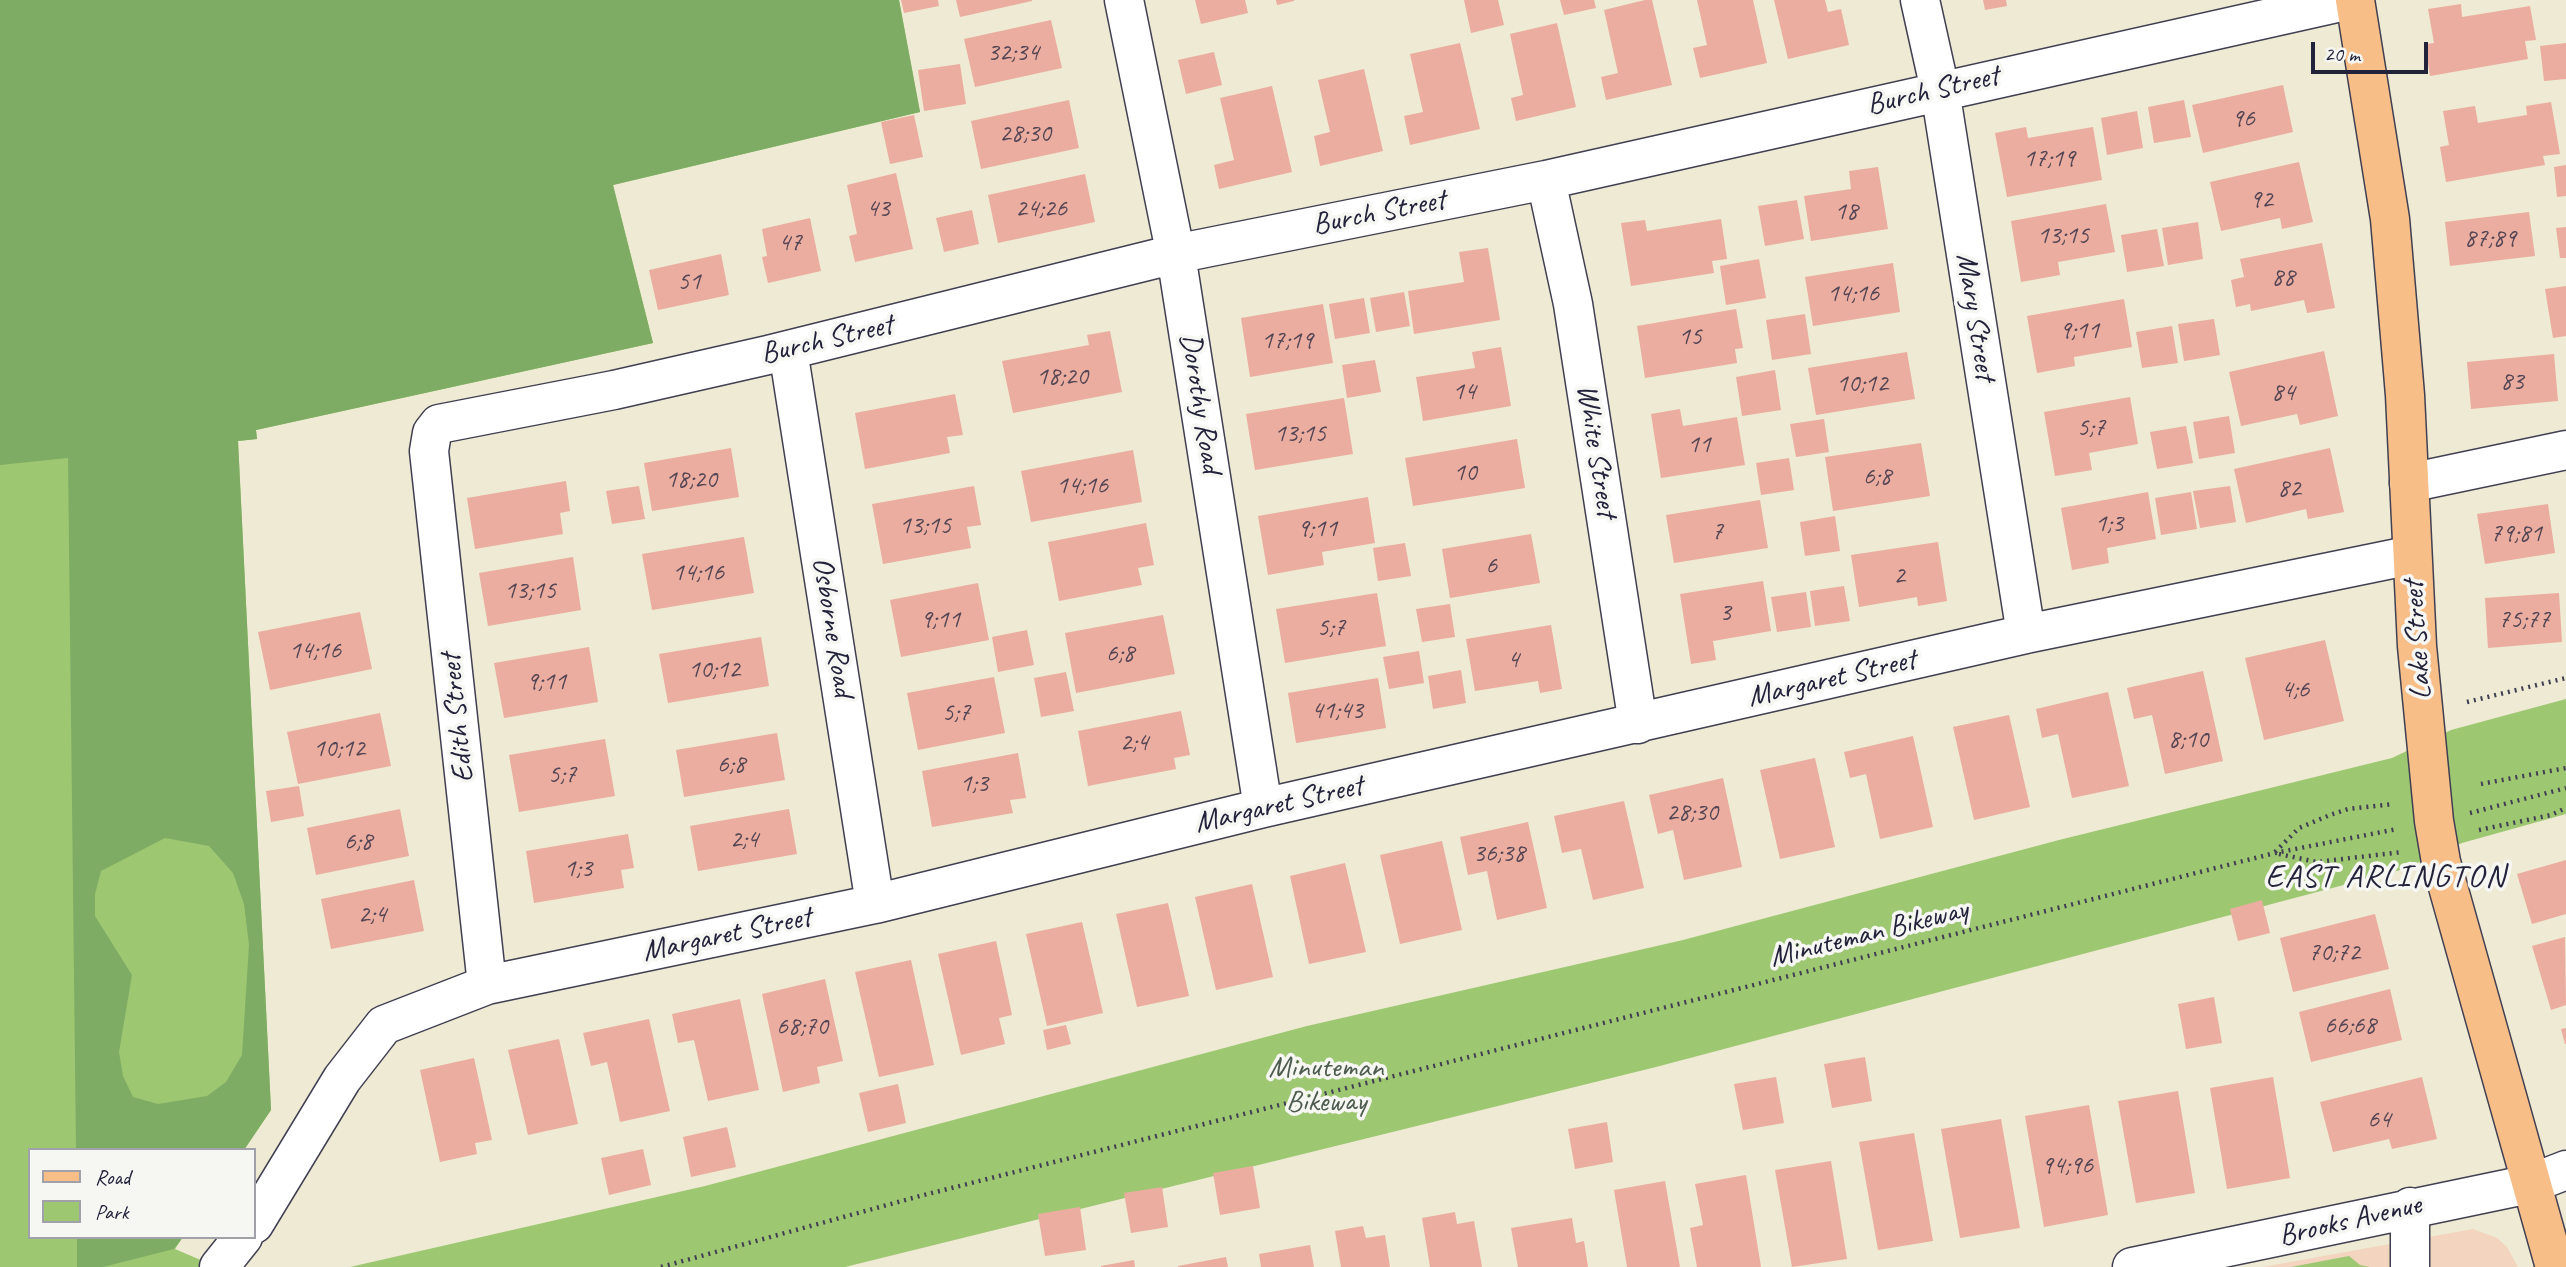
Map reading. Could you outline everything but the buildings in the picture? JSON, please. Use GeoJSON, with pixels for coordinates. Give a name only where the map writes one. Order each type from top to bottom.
{"type":"FeatureCollection","features":[{"type":"Feature","properties":{"kind":"main road","name":"Lake Street"},"geometry":{"type":"LineString","coordinates":[[2353,0],[2390,219],[2423,712],[2441,862],[2555,1267]]}},
{"type":"Feature","properties":{"kind":"street","name":"Dorothy Road"},"geometry":{"type":"LineString","coordinates":[[1124,0],[1175,254],[1263,808]]}},
{"type":"Feature","properties":{"kind":"street","name":"Mary Street"},"geometry":{"type":"LineString","coordinates":[[1920,0],[1940,90],[2026,634]]}},
{"type":"Feature","properties":{"kind":"street","name":"Burch Street"},"geometry":{"type":"LineString","coordinates":[[429,452],[432,433],[439,424],[614,390],[788,350],[1175,254],[1546,180],[2353,0]]}},
{"type":"Feature","properties":{"kind":"street","name":"White Street"},"geometry":{"type":"LineString","coordinates":[[1546,180],[1573,304],[1638,724]]}},
{"type":"Feature","properties":{"kind":"street","name":"Osborne Road"},"geometry":{"type":"LineString","coordinates":[[788,350],[876,904]]}},
{"type":"Feature","properties":{"kind":"street"},"geometry":{"type":"LineString","coordinates":[[2409,483],[2566,450]]}},
{"type":"Feature","properties":{"kind":"street","name":"Edith Street"},"geometry":{"type":"LineString","coordinates":[[429,452],[487,985]]}},
{"type":"Feature","properties":{"kind":"street","name":"Margaret Street"},"geometry":{"type":"LineString","coordinates":[[256,1221],[342,1079],[384,1025],[487,985],[876,904],[1263,808],[2026,634],[2412,555]]}},
{"type":"Feature","properties":{"kind":"street","name":"Brooks Avenue"},"geometry":{"type":"LineString","coordinates":[[2132,1267],[2220,1259],[2410,1207],[2530,1184],[2566,1170]]}},
{"type":"Feature","properties":{"kind":"street"},"geometry":{"type":"LineString","coordinates":[[2410,1207],[2410,1267]]}},
{"type":"Feature","properties":{"kind":"street"},"geometry":{"type":"LineString","coordinates":[[219,1267],[241,1239]]}},
{"type":"Feature","properties":{"kind":"path"},"geometry":{"type":"LineString","coordinates":[[2467,702],[2566,678]]}},
{"type":"Feature","properties":{"kind":"path"},"geometry":{"type":"LineString","coordinates":[[2481,784],[2566,768]]}},
{"type":"Feature","properties":{"kind":"path"},"geometry":{"type":"LineString","coordinates":[[2480,811],[2566,788]]}},
{"type":"Feature","properties":{"kind":"path"},"geometry":{"type":"LineString","coordinates":[[2275,853],[2299,828],[2330,815],[2348,809],[2399,803]]}},
{"type":"Feature","properties":{"kind":"path"},"geometry":{"type":"LineString","coordinates":[[2479,830],[2552,815],[2566,808]]}},
{"type":"Feature","properties":{"kind":"path","name":"Minuteman Bikeway"},"geometry":{"type":"LineString","coordinates":[[660,1267],[947,1189],[2275,853],[2403,827]]}},
{"type":"Feature","properties":{"kind":"path"},"geometry":{"type":"LineString","coordinates":[[2275,853],[2317,862],[2406,851]]}},
{"type":"Feature","properties":{"kind":"shaded area"},"geometry":{"type":"Polygon","coordinates":[[[2473,1229],[2497,1238],[2507,1247],[2518,1267],[2263,1267],[2473,1229]]]}},
{"type":"Feature","properties":{"kind":"green space"},"geometry":{"type":"Polygon","coordinates":[[[0,0],[899,0],[920,112],[613,185],[653,343],[256,430],[257,439],[238,441],[271,1110],[245,1148],[28,1148],[28,1239],[182,1239],[175,1249],[217,1267],[0,1267],[0,0]]]}},
{"type":"Feature","properties":{"kind":"green space"},"geometry":{"type":"Polygon","coordinates":[[[0,0],[899,0],[920,112],[613,185],[653,343],[256,430],[257,439],[238,441],[271,1110],[245,1148],[76,1148],[68,458],[0,465],[0,0]],[[165,838],[101,871],[95,894],[95,916],[132,975],[119,1052],[123,1076],[133,1097],[158,1104],[207,1096],[226,1082],[242,1055],[249,945],[244,904],[233,873],[209,846],[165,838]]]}},
{"type":"Feature","properties":{"kind":"green space","name":"Minuteman Bikeway"},"geometry":{"type":"Polygon","coordinates":[[[2566,699],[2566,814],[2462,843],[2404,869],[1656,1067],[845,1267],[350,1267],[705,1186],[1307,1026],[1683,940],[2059,840],[2392,758],[2451,730],[2566,699]]]}},
{"type":"Feature","properties":{"kind":"green space"},"geometry":{"type":"Polygon","coordinates":[[[77,1239],[182,1239],[174,1249],[103,1267],[77,1267],[77,1239]]]}},
{"type":"Feature","properties":{"kind":"green space"},"geometry":{"type":"Polygon","coordinates":[[[2349,1256],[2360,1265],[2370,1267],[2291,1267],[2349,1256]]]}},
{"type":"Feature","properties":{"kind":"district","name":"EAST ARLINGTON"},"geometry":{"type":"Point","coordinates":[2386,878]}}]}
